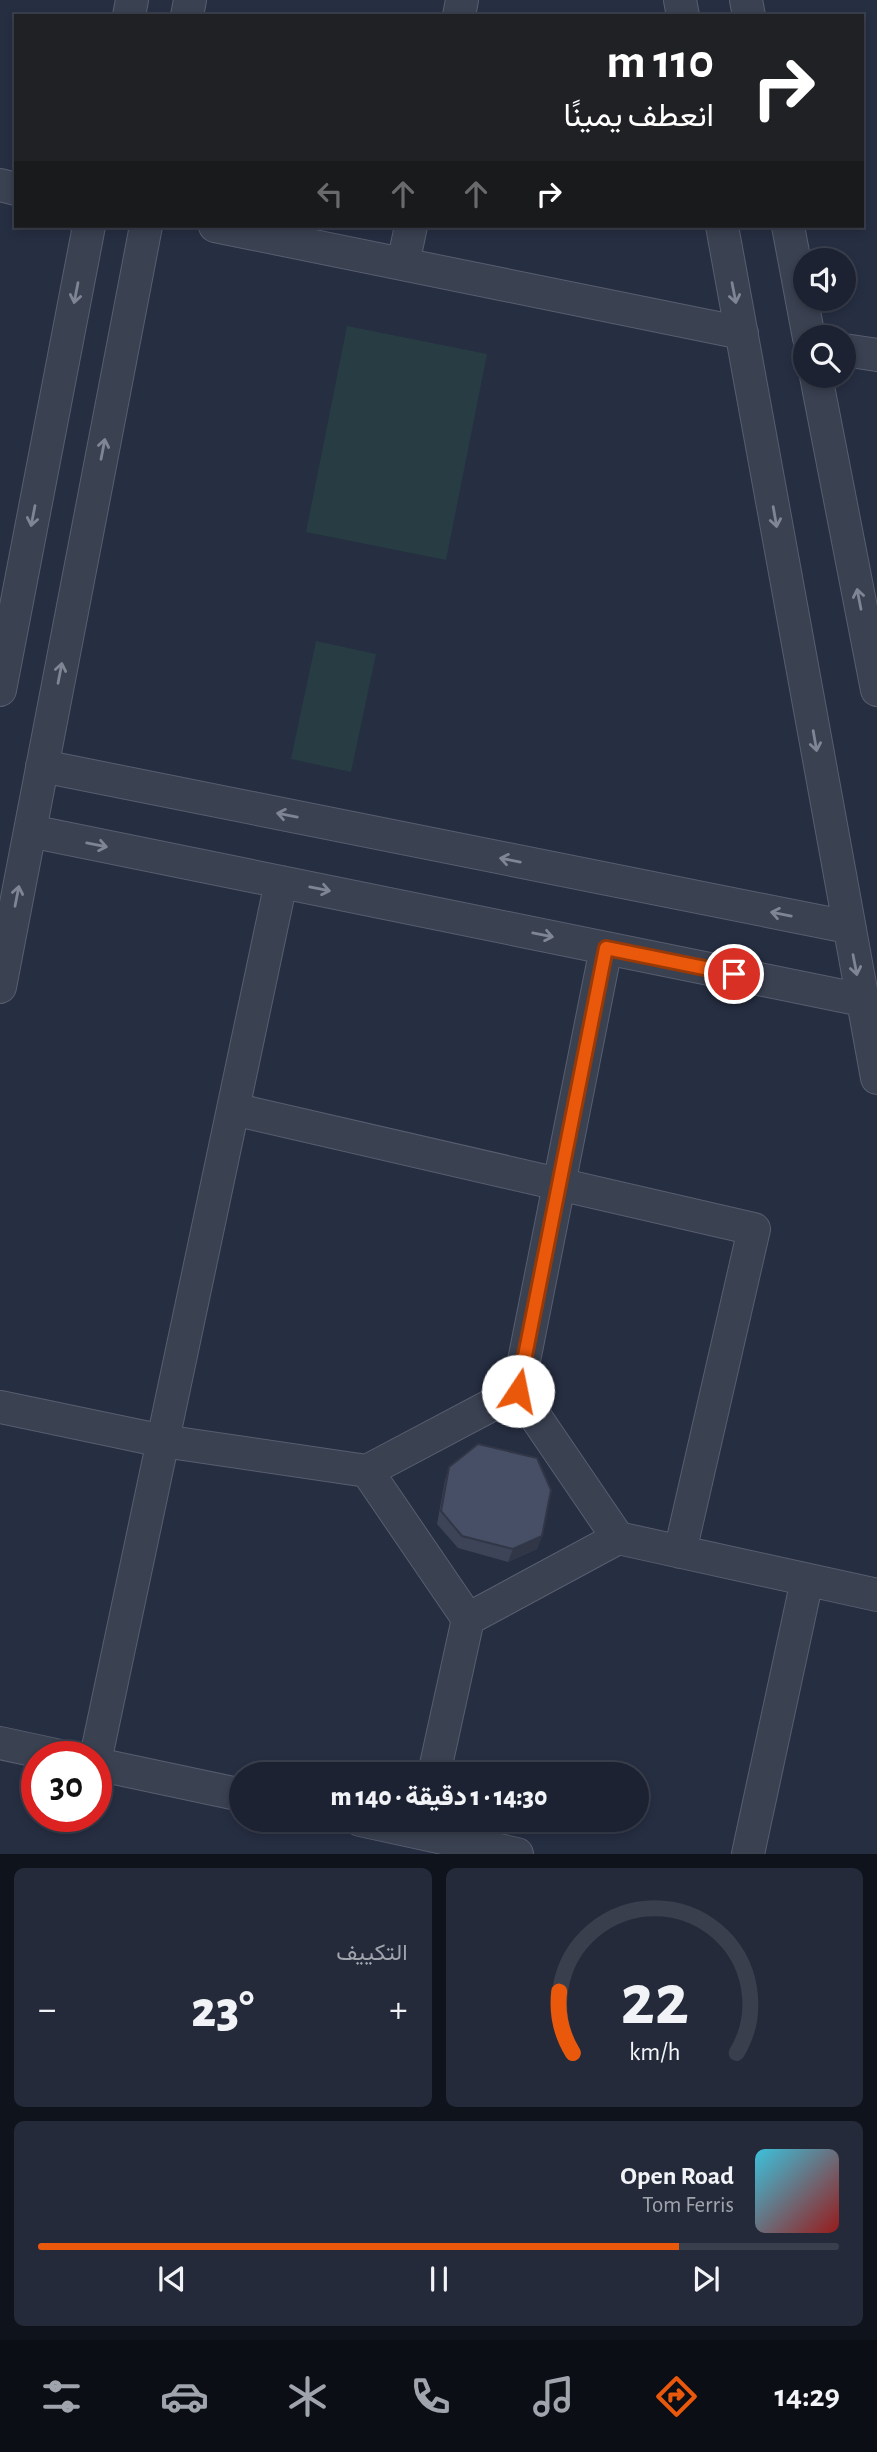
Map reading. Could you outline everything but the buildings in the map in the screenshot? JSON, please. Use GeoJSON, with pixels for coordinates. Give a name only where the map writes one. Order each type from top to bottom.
{"type":"FeatureCollection","features":[{"type":"Feature","properties":{"kind":"street"},"geometry":{"type":"LineString","coordinates":[[0,690],[89,228]]}},
{"type":"Feature","properties":{"kind":"street"},"geometry":{"type":"LineString","coordinates":[[0,987],[146,228]]}},
{"type":"Feature","properties":{"kind":"street"},"geometry":{"type":"LineString","coordinates":[[225,228],[742,333]]}},
{"type":"Feature","properties":{"kind":"street"},"geometry":{"type":"LineString","coordinates":[[403,264],[411,228]]}},
{"type":"Feature","properties":{"kind":"street"},"geometry":{"type":"LineString","coordinates":[[722,228],[877,1078]]}},
{"type":"Feature","properties":{"kind":"street"},"geometry":{"type":"LineString","coordinates":[[788,228],[807,325]]}},
{"type":"Feature","properties":{"kind":"street"},"geometry":{"type":"LineString","coordinates":[[856,352],[877,355]]}},
{"type":"Feature","properties":{"kind":"street"},"geometry":{"type":"LineString","coordinates":[[818,388],[877,690]]}},
{"type":"Feature","properties":{"kind":"street"},"geometry":{"type":"LineString","coordinates":[[42,766],[848,927]]}},
{"type":"Feature","properties":{"kind":"street"},"geometry":{"type":"LineString","coordinates":[[30,831],[862,1000]]}},
{"type":"Feature","properties":{"kind":"street"},"geometry":{"type":"LineString","coordinates":[[99,1741],[281,882]]}},
{"type":"Feature","properties":{"kind":"street"},"geometry":{"type":"LineString","coordinates":[[606,948],[518,1391],[618,1538]]}},
{"type":"Feature","properties":{"kind":"street"},"geometry":{"type":"LineString","coordinates":[[233,1109],[754,1229],[680,1552]]}},
{"type":"Feature","properties":{"kind":"street"},"geometry":{"type":"LineString","coordinates":[[0,1407],[163,1441],[367,1471],[518,1391]]}},
{"type":"Feature","properties":{"kind":"street"},"geometry":{"type":"LineString","coordinates":[[367,1471],[468,1619],[437,1762]]}},
{"type":"Feature","properties":{"kind":"street"},"geometry":{"type":"LineString","coordinates":[[468,1619],[618,1538],[877,1595]]}},
{"type":"Feature","properties":{"kind":"street"},"geometry":{"type":"LineString","coordinates":[[748,1853],[807,1580]]}},
{"type":"Feature","properties":{"kind":"street"},"geometry":{"type":"LineString","coordinates":[[0,1743],[21,1748]]}},
{"type":"Feature","properties":{"kind":"street"},"geometry":{"type":"LineString","coordinates":[[112,1767],[229,1792]]}},
{"type":"Feature","properties":{"kind":"street"},"geometry":{"type":"LineString","coordinates":[[421,1836],[517,1853]]}},
{"type":"Feature","properties":{"kind":"shaded area"},"geometry":{"type":"Polygon","coordinates":[[[347,326],[487,354],[446,560],[306,532],[347,326]]]}},
{"type":"Feature","properties":{"kind":"shaded area"},"geometry":{"type":"Polygon","coordinates":[[[316,641],[376,654],[351,772],[291,759],[316,641]]]}},
{"type":"Feature","properties":{"kind":"route"},"geometry":{"type":"LineString","coordinates":[[518,1391],[606,948],[734,974]]}}]}
